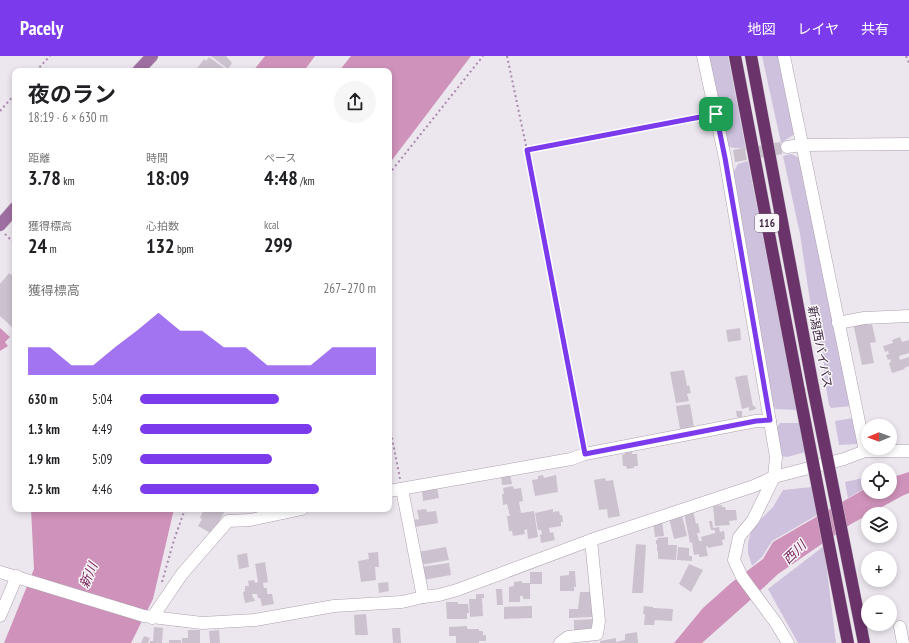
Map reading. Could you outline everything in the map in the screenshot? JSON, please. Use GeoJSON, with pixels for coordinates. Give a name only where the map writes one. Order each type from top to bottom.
{"type":"FeatureCollection","features":[{"type":"Feature","properties":{"kind":"highway","name":"116"},"geometry":{"type":"LineString","coordinates":[[735,56],[848,643]]}},
{"type":"Feature","properties":{"kind":"highway","name":"新潟西バイパス"},"geometry":{"type":"LineString","coordinates":[[751,56],[864,643]]}},
{"type":"Feature","properties":{"kind":"main road"},"geometry":{"type":"LineString","coordinates":[[141,68],[152,56]]}},
{"type":"Feature","properties":{"kind":"main road"},"geometry":{"type":"LineString","coordinates":[[2,229],[12,213]]}},
{"type":"Feature","properties":{"kind":"street"},"geometry":{"type":"LineString","coordinates":[[703,56],[716,114],[730,157],[776,457],[774,477],[753,520],[739,537],[734,560],[742,577],[776,623],[788,643]]}},
{"type":"Feature","properties":{"kind":"street"},"geometry":{"type":"LineString","coordinates":[[784,56],[861,432]]}},
{"type":"Feature","properties":{"kind":"street"},"geometry":{"type":"LineString","coordinates":[[788,147],[802,145],[909,144]]}},
{"type":"Feature","properties":{"kind":"street"},"geometry":{"type":"LineString","coordinates":[[838,323],[864,318],[909,316]]}},
{"type":"Feature","properties":{"kind":"street"},"geometry":{"type":"LineString","coordinates":[[392,491],[571,459],[585,454],[756,421],[770,420]]}},
{"type":"Feature","properties":{"kind":"street"},"geometry":{"type":"LineString","coordinates":[[897,451],[909,451]]}},
{"type":"Feature","properties":{"kind":"street"},"geometry":{"type":"LineString","coordinates":[[0,572],[148,617],[202,623],[248,620],[334,606],[402,602],[423,597],[439,596],[591,540],[754,486],[774,477],[844,459],[861,453]]}},
{"type":"Feature","properties":{"kind":"street"},"geometry":{"type":"LineString","coordinates":[[402,489],[423,597]]}},
{"type":"Feature","properties":{"kind":"street"},"geometry":{"type":"LineString","coordinates":[[148,617],[182,574],[228,521],[250,520],[288,512]]}},
{"type":"Feature","properties":{"kind":"street"},"geometry":{"type":"LineString","coordinates":[[560,643],[568,637],[597,634],[599,621],[591,540]]}},
{"type":"Feature","properties":{"kind":"street"},"geometry":{"type":"LineString","coordinates":[[0,616],[17,576]]}},
{"type":"Feature","properties":{"kind":"street"},"geometry":{"type":"LineString","coordinates":[[900,627],[903,643]]}},
{"type":"Feature","properties":{"kind":"path"},"geometry":{"type":"LineString","coordinates":[[39,68],[50,56]]}},
{"type":"Feature","properties":{"kind":"path"},"geometry":{"type":"LineString","coordinates":[[392,170],[483,56]]}},
{"type":"Feature","properties":{"kind":"path"},"geometry":{"type":"LineString","coordinates":[[507,56],[527,150],[585,454]]}},
{"type":"Feature","properties":{"kind":"path"},"geometry":{"type":"LineString","coordinates":[[906,56],[909,63]]}},
{"type":"Feature","properties":{"kind":"path"},"geometry":{"type":"LineString","coordinates":[[0,111],[12,97]]}},
{"type":"Feature","properties":{"kind":"path"},"geometry":{"type":"LineString","coordinates":[[527,150],[716,114]]}},
{"type":"Feature","properties":{"kind":"path"},"geometry":{"type":"LineString","coordinates":[[2,229],[12,241]]}},
{"type":"Feature","properties":{"kind":"path"},"geometry":{"type":"LineString","coordinates":[[392,438],[402,489]]}},
{"type":"Feature","properties":{"kind":"path"},"geometry":{"type":"LineString","coordinates":[[162,582],[184,512]]}},
{"type":"Feature","properties":{"kind":"shaded area"},"geometry":{"type":"Polygon","coordinates":[[[707,56],[728,56],[746,150],[725,145],[707,56]]]}},
{"type":"Feature","properties":{"kind":"shaded area"},"geometry":{"type":"Polygon","coordinates":[[[762,56],[781,56],[796,133],[781,143],[762,56]]]}},
{"type":"Feature","properties":{"kind":"shaded area"},"geometry":{"type":"Polygon","coordinates":[[[791,154],[800,158],[852,406],[831,408],[829,405],[824,375],[824,364],[810,301],[800,234],[783,156],[791,154]]]}},
{"type":"Feature","properties":{"kind":"shaded area"},"geometry":{"type":"Polygon","coordinates":[[[748,161],[797,410],[775,409],[772,402],[733,173],[738,164],[748,161]]]}},
{"type":"Feature","properties":{"kind":"shaded area"},"geometry":{"type":"Polygon","coordinates":[[[854,418],[860,440],[857,444],[839,445],[835,421],[854,418]]]}},
{"type":"Feature","properties":{"kind":"shaded area"},"geometry":{"type":"Polygon","coordinates":[[[780,423],[799,423],[806,452],[787,457],[781,456],[776,429],[780,423]]]}},
{"type":"Feature","properties":{"kind":"shaded area"},"geometry":{"type":"Polygon","coordinates":[[[861,479],[861,490],[848,498],[845,482],[861,479]]]}},
{"type":"Feature","properties":{"kind":"shaded area"},"geometry":{"type":"Polygon","coordinates":[[[812,487],[817,515],[772,541],[762,557],[752,566],[748,553],[748,543],[754,526],[773,507],[783,490],[812,487]]]}},
{"type":"Feature","properties":{"kind":"shaded area"},"geometry":{"type":"Polygon","coordinates":[[[824,546],[836,643],[798,643],[768,589],[824,546]]]}},
{"type":"Feature","properties":{"kind":"water"},"geometry":{"type":"Polygon","coordinates":[[[265,56],[315,56],[306,68],[255,68],[265,56]]]}},
{"type":"Feature","properties":{"kind":"water"},"geometry":{"type":"Polygon","coordinates":[[[351,56],[471,56],[392,160],[392,68],[341,68],[351,56]]]}},
{"type":"Feature","properties":{"kind":"water"},"geometry":{"type":"Polygon","coordinates":[[[0,328],[10,337],[5,342],[8,346],[0,351],[0,328]]]}},
{"type":"Feature","properties":{"kind":"water"},"geometry":{"type":"Polygon","coordinates":[[[909,472],[909,493],[897,499],[897,476],[909,472]]]}},
{"type":"Feature","properties":{"kind":"water","name":"西川"},"geometry":{"type":"Polygon","coordinates":[[[861,491],[861,499],[897,499],[882,507],[861,507],[861,519],[778,574],[702,643],[674,643],[703,608],[731,583],[763,559],[773,542],[861,491]]]}},
{"type":"Feature","properties":{"kind":"water","name":"新川"},"geometry":{"type":"Polygon","coordinates":[[[31,512],[173,512],[153,599],[131,643],[4,643],[34,569],[31,512]]]}},
{"type":"Feature","properties":{"kind":"building"},"geometry":{"type":"Polygon","coordinates":[[[211,56],[226,56],[232,63],[229,68],[211,56]]]}},
{"type":"Feature","properties":{"kind":"building"},"geometry":{"type":"Polygon","coordinates":[[[209,57],[224,68],[197,68],[204,59],[206,61],[209,57]]]}},
{"type":"Feature","properties":{"kind":"building"},"geometry":{"type":"Polygon","coordinates":[[[9,273],[12,276],[12,327],[0,316],[0,284],[9,273]]]}},
{"type":"Feature","properties":{"kind":"building"},"geometry":{"type":"Polygon","coordinates":[[[867,320],[868,325],[872,324],[876,342],[870,343],[874,363],[862,365],[853,323],[867,320]]]}},
{"type":"Feature","properties":{"kind":"building"},"geometry":{"type":"Polygon","coordinates":[[[740,328],[741,340],[728,342],[726,330],[740,328]]]}},
{"type":"Feature","properties":{"kind":"building"},"geometry":{"type":"Polygon","coordinates":[[[900,337],[902,342],[909,340],[909,353],[899,356],[900,360],[909,357],[909,366],[904,368],[905,369],[892,373],[889,363],[891,362],[890,359],[888,360],[886,355],[889,354],[888,351],[885,352],[883,346],[893,343],[892,340],[900,337]]]}},
{"type":"Feature","properties":{"kind":"building"},"geometry":{"type":"Polygon","coordinates":[[[684,370],[687,386],[689,385],[691,393],[687,394],[689,401],[676,403],[670,372],[684,370]]]}},
{"type":"Feature","properties":{"kind":"building"},"geometry":{"type":"Polygon","coordinates":[[[747,375],[753,406],[755,406],[756,409],[749,411],[749,407],[742,409],[735,377],[747,375]]]}},
{"type":"Feature","properties":{"kind":"building"},"geometry":{"type":"Polygon","coordinates":[[[690,404],[694,427],[680,429],[676,406],[690,404]]]}},
{"type":"Feature","properties":{"kind":"building"},"geometry":{"type":"Polygon","coordinates":[[[736,411],[742,411],[742,417],[737,417],[736,411]]]}},
{"type":"Feature","properties":{"kind":"building"},"geometry":{"type":"Polygon","coordinates":[[[625,450],[632,450],[632,454],[637,454],[638,466],[627,469],[626,466],[623,466],[622,455],[625,454],[625,450]]]}},
{"type":"Feature","properties":{"kind":"building"},"geometry":{"type":"Polygon","coordinates":[[[510,474],[512,484],[502,485],[501,475],[510,474]]]}},
{"type":"Feature","properties":{"kind":"building"},"geometry":{"type":"Polygon","coordinates":[[[543,475],[544,478],[556,475],[558,492],[535,496],[532,480],[538,479],[538,476],[543,475]]]}},
{"type":"Feature","properties":{"kind":"building"},"geometry":{"type":"Polygon","coordinates":[[[605,478],[606,481],[613,480],[620,516],[608,518],[607,509],[599,510],[594,480],[605,478]]]}},
{"type":"Feature","properties":{"kind":"building"},"geometry":{"type":"Polygon","coordinates":[[[513,486],[514,489],[521,488],[523,501],[519,502],[521,513],[534,511],[538,537],[528,539],[527,529],[524,530],[525,534],[513,536],[512,531],[509,531],[507,516],[510,516],[507,504],[503,505],[502,494],[504,494],[503,488],[513,486]]]}},
{"type":"Feature","properties":{"kind":"building"},"geometry":{"type":"Polygon","coordinates":[[[437,487],[439,498],[423,501],[422,490],[437,487]]]}},
{"type":"Feature","properties":{"kind":"building"},"geometry":{"type":"Polygon","coordinates":[[[722,505],[722,507],[725,507],[726,510],[736,510],[737,520],[729,521],[730,525],[715,526],[713,506],[722,505]]]}},
{"type":"Feature","properties":{"kind":"building"},"geometry":{"type":"Polygon","coordinates":[[[426,509],[427,512],[436,511],[438,523],[415,527],[414,520],[419,519],[417,510],[426,509]]]}},
{"type":"Feature","properties":{"kind":"building"},"geometry":{"type":"Polygon","coordinates":[[[553,509],[553,512],[559,511],[560,515],[562,515],[563,522],[561,522],[561,526],[549,528],[550,533],[553,532],[555,540],[541,543],[540,535],[542,534],[541,530],[538,530],[535,513],[553,509]]]}},
{"type":"Feature","properties":{"kind":"building"},"geometry":{"type":"Polygon","coordinates":[[[693,510],[696,524],[698,523],[700,533],[697,533],[699,541],[702,541],[701,537],[715,533],[715,530],[711,530],[709,521],[712,521],[713,528],[719,527],[720,532],[724,531],[725,539],[722,540],[723,545],[708,548],[708,546],[706,547],[708,556],[699,557],[699,554],[694,555],[692,542],[690,543],[684,513],[693,510]]]}},
{"type":"Feature","properties":{"kind":"building"},"geometry":{"type":"Polygon","coordinates":[[[203,512],[224,512],[212,534],[198,526],[202,519],[200,518],[203,512]]]}},
{"type":"Feature","properties":{"kind":"building"},"geometry":{"type":"Polygon","coordinates":[[[682,515],[687,536],[674,539],[669,518],[682,515]]]}},
{"type":"Feature","properties":{"kind":"building"},"geometry":{"type":"Polygon","coordinates":[[[662,521],[664,536],[655,537],[653,522],[662,521]]]}},
{"type":"Feature","properties":{"kind":"building"},"geometry":{"type":"Polygon","coordinates":[[[668,537],[668,545],[677,545],[676,560],[658,559],[656,540],[658,540],[657,538],[668,537]]]}},
{"type":"Feature","properties":{"kind":"building"},"geometry":{"type":"Polygon","coordinates":[[[636,544],[646,545],[643,593],[632,593],[636,544]]]}},
{"type":"Feature","properties":{"kind":"building"},"geometry":{"type":"Polygon","coordinates":[[[446,547],[449,560],[420,565],[418,552],[446,547]]]}},
{"type":"Feature","properties":{"kind":"building"},"geometry":{"type":"Polygon","coordinates":[[[678,547],[689,548],[689,556],[692,556],[692,561],[677,560],[678,547]]]}},
{"type":"Feature","properties":{"kind":"building"},"geometry":{"type":"Polygon","coordinates":[[[378,552],[379,567],[375,567],[376,580],[361,582],[358,561],[369,559],[368,553],[378,552]]]}},
{"type":"Feature","properties":{"kind":"building"},"geometry":{"type":"Polygon","coordinates":[[[247,553],[249,567],[239,569],[237,555],[247,553]]]}},
{"type":"Feature","properties":{"kind":"building"},"geometry":{"type":"Polygon","coordinates":[[[265,562],[268,582],[263,583],[264,588],[267,588],[267,594],[272,594],[274,604],[262,606],[260,598],[258,598],[257,594],[252,594],[255,601],[245,603],[243,592],[245,591],[245,586],[249,586],[248,581],[254,580],[255,583],[258,582],[255,564],[265,562]]]}},
{"type":"Feature","properties":{"kind":"building"},"geometry":{"type":"Polygon","coordinates":[[[449,563],[451,575],[423,580],[421,567],[449,563]]]}},
{"type":"Feature","properties":{"kind":"building"},"geometry":{"type":"Polygon","coordinates":[[[689,564],[703,570],[691,592],[679,584],[689,564]]]}},
{"type":"Feature","properties":{"kind":"building"},"geometry":{"type":"Polygon","coordinates":[[[569,571],[575,571],[576,587],[574,587],[574,591],[560,591],[560,576],[569,575],[569,571]]]}},
{"type":"Feature","properties":{"kind":"building"},"geometry":{"type":"Polygon","coordinates":[[[530,572],[542,572],[542,584],[530,584],[530,572]]]}},
{"type":"Feature","properties":{"kind":"building"},"geometry":{"type":"Polygon","coordinates":[[[522,581],[522,583],[530,583],[530,599],[523,599],[523,596],[520,596],[520,602],[509,602],[509,587],[514,586],[514,582],[522,581]]]}},
{"type":"Feature","properties":{"kind":"building"},"geometry":{"type":"Polygon","coordinates":[[[388,582],[389,591],[379,593],[378,583],[388,582]]]}},
{"type":"Feature","properties":{"kind":"building"},"geometry":{"type":"Polygon","coordinates":[[[496,589],[502,589],[503,605],[497,605],[496,589]]]}},
{"type":"Feature","properties":{"kind":"building"},"geometry":{"type":"Polygon","coordinates":[[[580,592],[590,592],[592,598],[592,617],[569,618],[569,609],[578,609],[580,592]]]}},
{"type":"Feature","properties":{"kind":"building"},"geometry":{"type":"Polygon","coordinates":[[[476,594],[484,594],[484,598],[482,598],[483,616],[470,617],[469,599],[476,599],[476,594]]]}},
{"type":"Feature","properties":{"kind":"building"},"geometry":{"type":"Polygon","coordinates":[[[446,602],[468,604],[469,613],[467,613],[467,619],[447,619],[446,602]]]}},
{"type":"Feature","properties":{"kind":"building"},"geometry":{"type":"Polygon","coordinates":[[[532,606],[532,618],[504,619],[504,607],[532,606]]]}},
{"type":"Feature","properties":{"kind":"building"},"geometry":{"type":"Polygon","coordinates":[[[644,606],[673,609],[672,621],[655,620],[654,625],[644,625],[644,606]]]}},
{"type":"Feature","properties":{"kind":"building"},"geometry":{"type":"Polygon","coordinates":[[[366,614],[368,635],[355,635],[354,615],[366,614]]]}},
{"type":"Feature","properties":{"kind":"building"},"geometry":{"type":"Polygon","coordinates":[[[595,619],[595,631],[574,632],[574,620],[595,619]]]}},
{"type":"Feature","properties":{"kind":"building"},"geometry":{"type":"Polygon","coordinates":[[[467,626],[467,629],[479,629],[479,631],[483,631],[483,635],[486,635],[486,641],[479,641],[479,643],[456,643],[456,636],[449,636],[449,627],[467,626]]]}},
{"type":"Feature","properties":{"kind":"building"},"geometry":{"type":"Polygon","coordinates":[[[154,627],[163,628],[162,643],[150,643],[150,641],[153,641],[154,627]]]}},
{"type":"Feature","properties":{"kind":"building"},"geometry":{"type":"Polygon","coordinates":[[[392,628],[400,628],[401,643],[393,643],[392,628]]]}},
{"type":"Feature","properties":{"kind":"building"},"geometry":{"type":"Polygon","coordinates":[[[188,630],[200,630],[200,643],[182,643],[182,638],[188,638],[188,630]]]}},
{"type":"Feature","properties":{"kind":"building"},"geometry":{"type":"Polygon","coordinates":[[[219,630],[220,643],[210,643],[209,631],[219,630]]]}},
{"type":"Feature","properties":{"kind":"building"},"geometry":{"type":"Polygon","coordinates":[[[637,632],[638,643],[600,643],[600,641],[616,638],[616,642],[625,640],[625,634],[637,632]]]}},
{"type":"Feature","properties":{"kind":"building"},"geometry":{"type":"Polygon","coordinates":[[[144,636],[150,638],[148,643],[141,643],[144,636]]]}},
{"type":"Feature","properties":{"kind":"building"},"geometry":{"type":"Polygon","coordinates":[[[169,640],[181,640],[181,643],[169,643],[169,640]]]}},
{"type":"Feature","properties":{"kind":"tunnel"},"geometry":{"type":"LineString","coordinates":[[734,156],[787,147]]}},
{"type":"Feature","properties":{"kind":"route"},"geometry":{"type":"LineString","coordinates":[[716,114],[725,158],[770,420],[756,421],[585,454],[527,150],[716,114]]}}]}
